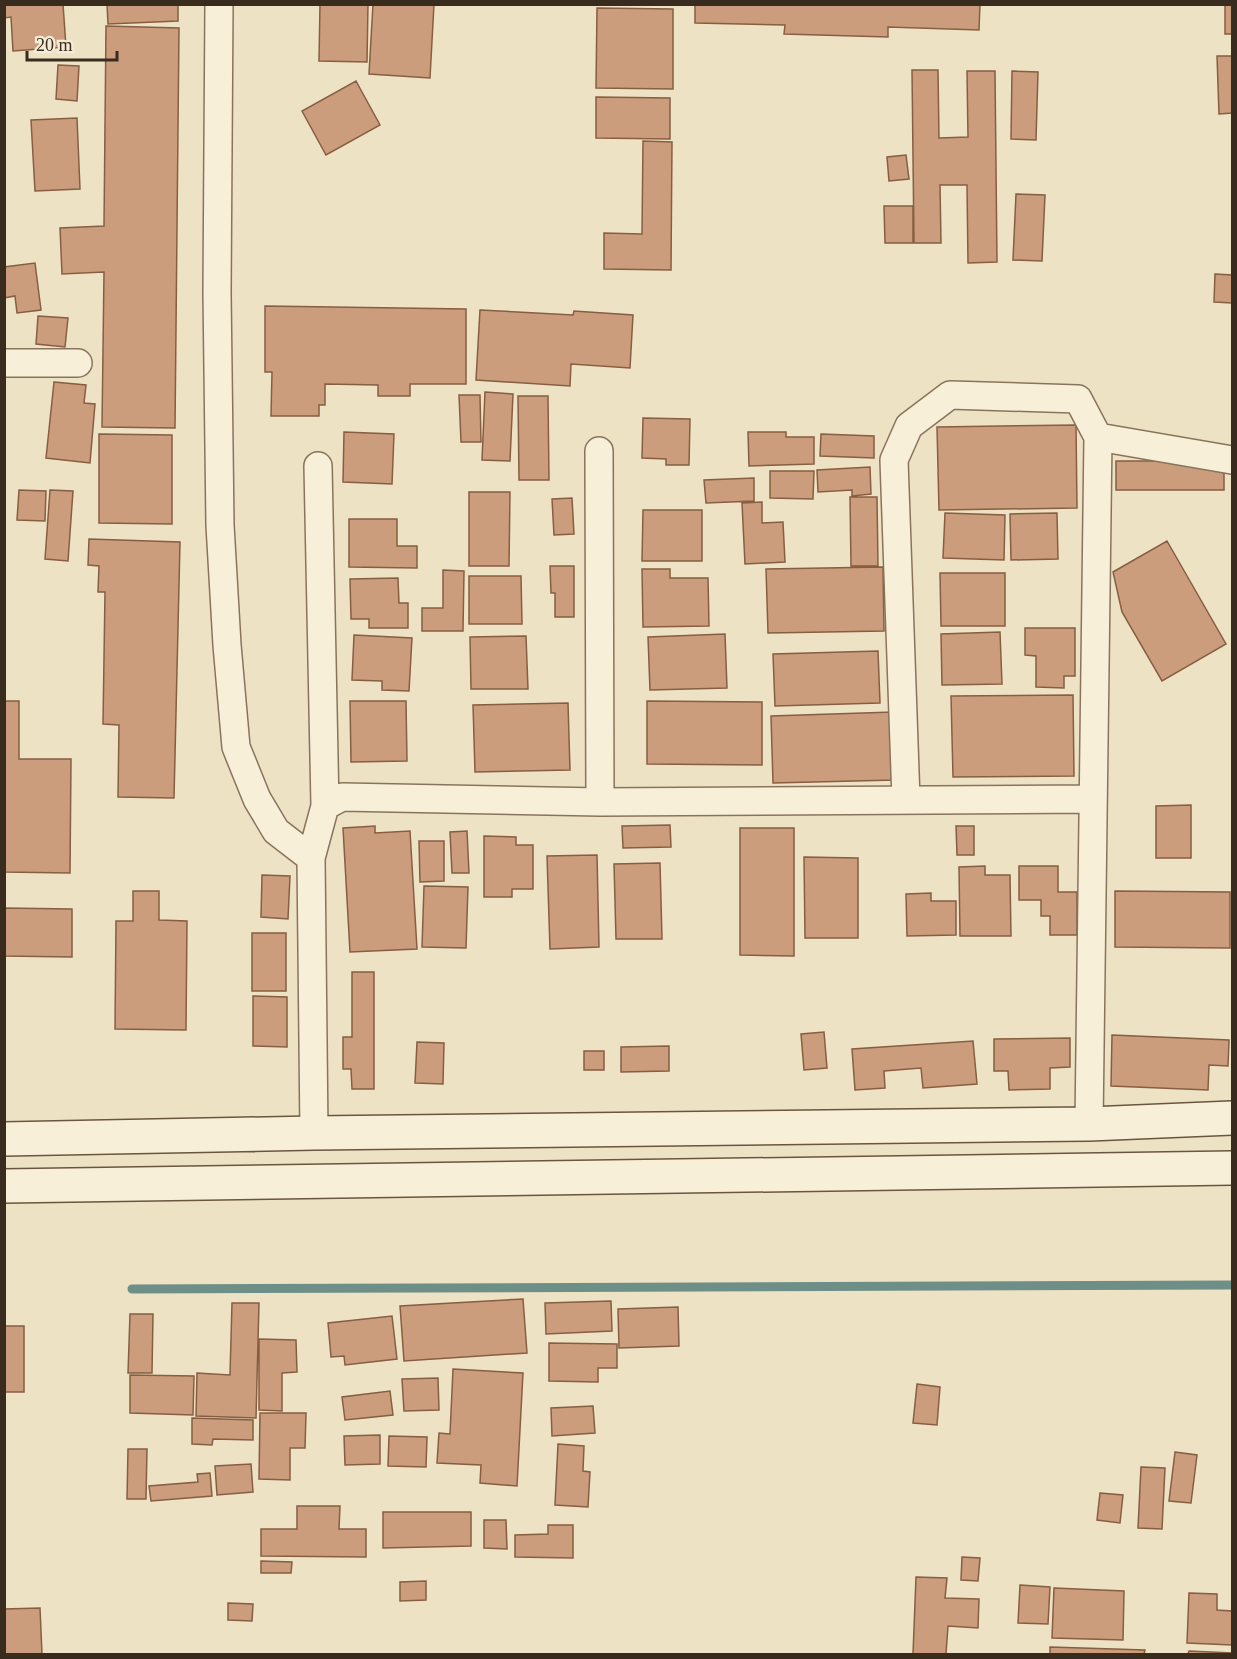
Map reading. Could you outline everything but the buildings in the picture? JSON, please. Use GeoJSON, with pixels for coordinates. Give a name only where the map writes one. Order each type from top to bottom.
{"type":"FeatureCollection","features":[{"type":"Feature","properties":{"kind":"main road"},"geometry":{"type":"LineString","coordinates":[[4,1139],[1089,1124],[1233,1118]]}},
{"type":"Feature","properties":{"kind":"main road"},"geometry":{"type":"LineString","coordinates":[[826,1128],[826,1174]]}},
{"type":"Feature","properties":{"kind":"main road"},"geometry":{"type":"LineString","coordinates":[[673,1130],[674,1176]]}},
{"type":"Feature","properties":{"kind":"main road"},"geometry":{"type":"LineString","coordinates":[[4,1186],[1233,1168]]}},
{"type":"Feature","properties":{"kind":"street"},"geometry":{"type":"LineString","coordinates":[[219,4],[217,292],[220,525],[236,747],[257,799],[276,831],[311,858]]}},
{"type":"Feature","properties":{"kind":"street"},"geometry":{"type":"LineString","coordinates":[[4,363],[78,363]]}},
{"type":"Feature","properties":{"kind":"street"},"geometry":{"type":"LineString","coordinates":[[906,800],[894,460],[909,426],[950,395],[1078,399],[1098,437],[1089,1124]]}},
{"type":"Feature","properties":{"kind":"street"},"geometry":{"type":"LineString","coordinates":[[1098,437],[1233,460]]}},
{"type":"Feature","properties":{"kind":"street"},"geometry":{"type":"LineString","coordinates":[[599,451],[600,802]]}},
{"type":"Feature","properties":{"kind":"street"},"geometry":{"type":"LineString","coordinates":[[314,1133],[311,858],[325,806],[318,466]]}},
{"type":"Feature","properties":{"kind":"street"},"geometry":{"type":"LineString","coordinates":[[325,806],[342,797],[600,802],[1092,799]]}},
{"type":"Feature","properties":{"kind":"waterway"},"geometry":{"type":"LineString","coordinates":[[132,1289],[1232,1285]]}}]}
